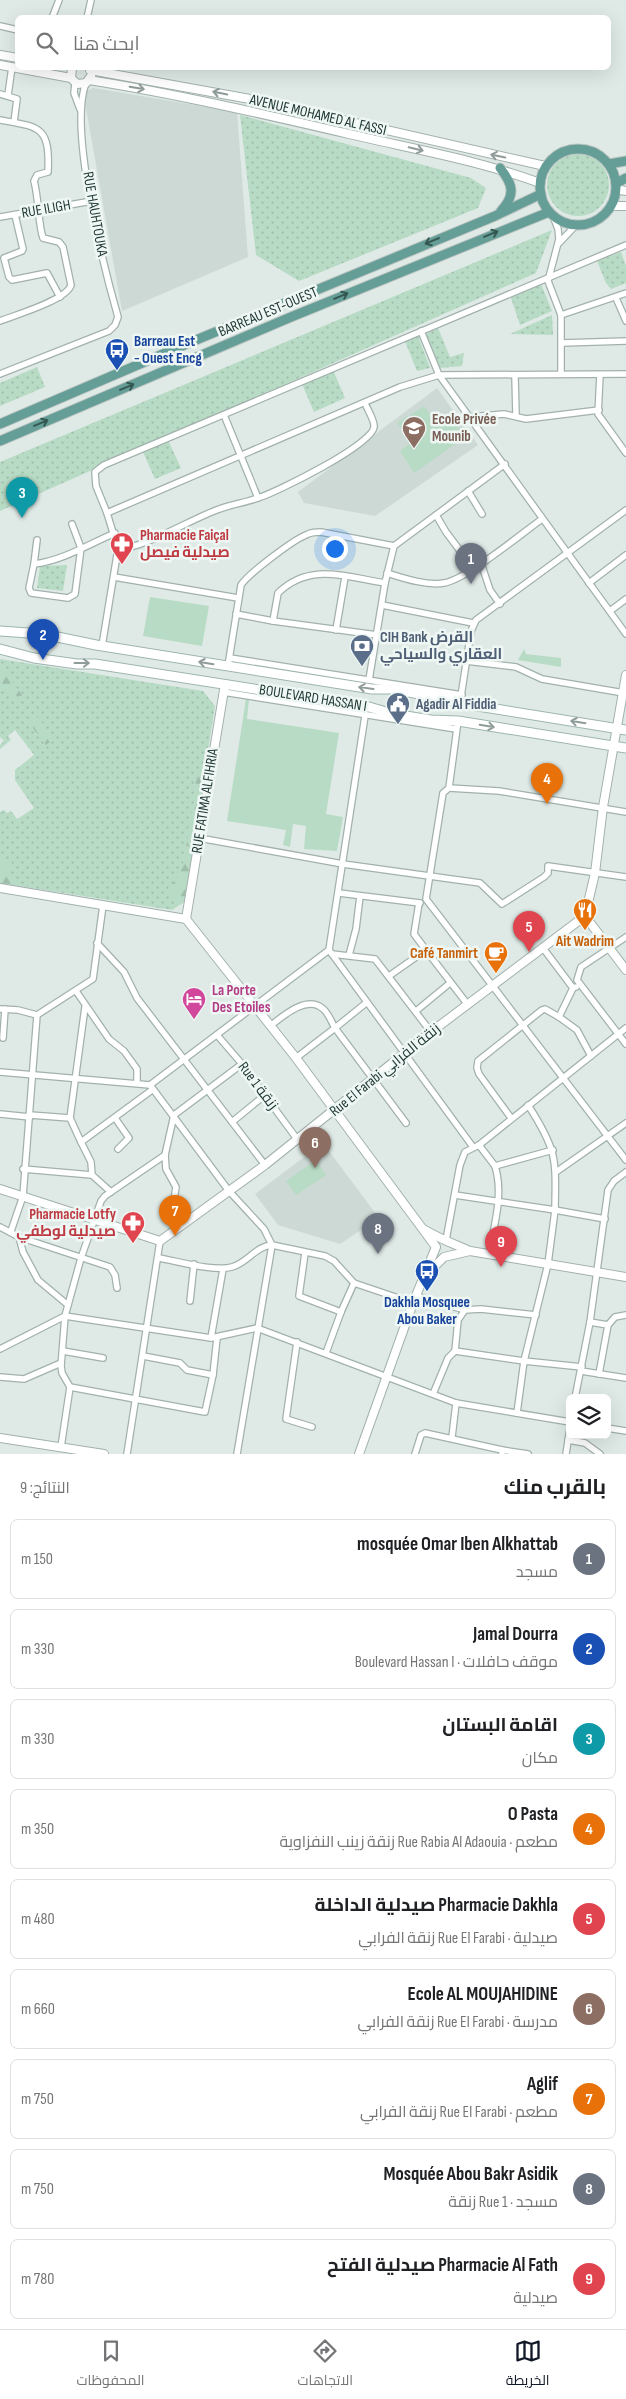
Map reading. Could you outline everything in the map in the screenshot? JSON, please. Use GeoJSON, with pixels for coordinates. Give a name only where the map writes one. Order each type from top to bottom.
{"type":"FeatureCollection","features":[{"type":"Feature","properties":{"kind":"main road"},"geometry":{"type":"LineString","coordinates":[[580,149],[599,155],[609,164],[616,186],[611,206],[599,219],[588,224],[576,225],[564,222],[551,214],[540,194],[540,183],[546,166],[561,153],[580,149]]}},
{"type":"Feature","properties":{"kind":"main road"},"geometry":{"type":"LineString","coordinates":[[609,164],[626,161]]}},
{"type":"Feature","properties":{"kind":"main road"},"geometry":{"type":"LineString","coordinates":[[495,216],[508,202],[512,192],[510,182],[500,168]]}},
{"type":"Feature","properties":{"kind":"main road"},"geometry":{"type":"LineString","coordinates":[[616,186],[626,178]]}},
{"type":"Feature","properties":{"kind":"main road","name":"BARREAU EST-OUEST"},"geometry":{"type":"LineString","coordinates":[[0,424],[184,345],[495,216],[540,194]]}},
{"type":"Feature","properties":{"kind":"main road","name":"BARREAU EST-OUEST"},"geometry":{"type":"LineString","coordinates":[[0,441],[291,317],[551,214]]}},
{"type":"Feature","properties":{"kind":"main road","name":"BOULEVARD HASSAN I"},"geometry":{"type":"LineString","coordinates":[[0,631],[43,634],[102,646],[229,662],[372,689],[391,689],[461,699],[622,729]]}},
{"type":"Feature","properties":{"kind":"main road","name":"BOULEVARD HASSAN I"},"geometry":{"type":"LineString","coordinates":[[0,649],[34,658],[77,664],[95,664],[224,688],[369,707],[392,714],[457,725],[626,748]]}},
{"type":"Feature","properties":{"kind":"street"},"geometry":{"type":"LineString","coordinates":[[53,15],[59,0]]}},
{"type":"Feature","properties":{"kind":"street"},"geometry":{"type":"LineString","coordinates":[[88,15],[91,0]]}},
{"type":"Feature","properties":{"kind":"street"},"geometry":{"type":"LineString","coordinates":[[0,26],[15,29]]}},
{"type":"Feature","properties":{"kind":"street"},"geometry":{"type":"LineString","coordinates":[[0,55],[15,58]]}},
{"type":"Feature","properties":{"kind":"street"},"geometry":{"type":"LineString","coordinates":[[0,65],[15,68]]}},
{"type":"Feature","properties":{"kind":"street"},"geometry":{"type":"LineString","coordinates":[[8,95],[12,67]]}},
{"type":"Feature","properties":{"kind":"street"},"geometry":{"type":"LineString","coordinates":[[25,70],[73,81],[72,70]]}},
{"type":"Feature","properties":{"kind":"street"},"geometry":{"type":"LineString","coordinates":[[87,82],[89,70]]}},
{"type":"Feature","properties":{"kind":"street","name":"AVENUE MOHAMED AL FASSI"},"geometry":{"type":"LineString","coordinates":[[94,70],[250,99],[546,166]]}},
{"type":"Feature","properties":{"kind":"street","name":"AVENUE MOHAMED AL FASSI"},"geometry":{"type":"LineString","coordinates":[[73,81],[204,100],[500,168],[540,183]]}},
{"type":"Feature","properties":{"kind":"street","name":"RUE HAUHTOUKA"},"geometry":{"type":"LineString","coordinates":[[73,81],[74,93],[81,110]]}},
{"type":"Feature","properties":{"kind":"street","name":"RUE HAUHTOUKA"},"geometry":{"type":"LineString","coordinates":[[0,374],[109,331],[115,325],[118,317],[107,277],[92,201],[82,136],[81,97],[87,82]]}},
{"type":"Feature","properties":{"kind":"street"},"geometry":{"type":"LineString","coordinates":[[0,94],[16,97],[18,101],[14,122]]}},
{"type":"Feature","properties":{"kind":"street"},"geometry":{"type":"LineString","coordinates":[[0,120],[37,128],[45,138],[48,172],[38,175],[34,182],[43,238],[59,242],[63,247],[71,285],[69,291],[60,297],[0,321]]}},
{"type":"Feature","properties":{"kind":"street"},"geometry":{"type":"LineString","coordinates":[[616,186],[626,191]]}},
{"type":"Feature","properties":{"kind":"street","name":"RUE ILIGH"},"geometry":{"type":"LineString","coordinates":[[0,217],[92,201]]}},
{"type":"Feature","properties":{"kind":"street"},"geometry":{"type":"LineString","coordinates":[[611,206],[626,206]]}},
{"type":"Feature","properties":{"kind":"street"},"geometry":{"type":"LineString","coordinates":[[551,214],[558,229],[558,244],[549,268],[548,278],[549,288],[560,315],[562,374]]}},
{"type":"Feature","properties":{"kind":"street"},"geometry":{"type":"LineString","coordinates":[[15,215],[23,249],[4,258],[3,268],[12,280],[48,274],[60,297]]}},
{"type":"Feature","properties":{"kind":"street"},"geometry":{"type":"LineString","coordinates":[[558,244],[576,225]]}},
{"type":"Feature","properties":{"kind":"street"},"geometry":{"type":"LineString","coordinates":[[102,646],[118,549],[115,533],[95,484],[95,472],[104,464],[626,245]]}},
{"type":"Feature","properties":{"kind":"street"},"geometry":{"type":"LineString","coordinates":[[560,315],[616,298],[626,293]]}},
{"type":"Feature","properties":{"kind":"street"},"geometry":{"type":"LineString","coordinates":[[616,298],[626,321]]}},
{"type":"Feature","properties":{"kind":"street"},"geometry":{"type":"LineString","coordinates":[[421,331],[439,375],[626,634]]}},
{"type":"Feature","properties":{"kind":"street"},"geometry":{"type":"LineString","coordinates":[[562,343],[626,341]]}},
{"type":"Feature","properties":{"kind":"street"},"geometry":{"type":"LineString","coordinates":[[107,513],[400,387],[439,375],[626,374]]}},
{"type":"Feature","properties":{"kind":"street"},"geometry":{"type":"LineString","coordinates":[[600,375],[599,410],[602,420],[626,453]]}},
{"type":"Feature","properties":{"kind":"street"},"geometry":{"type":"LineString","coordinates":[[515,376],[516,415]]}},
{"type":"Feature","properties":{"kind":"street"},"geometry":{"type":"LineString","coordinates":[[118,549],[139,544],[215,510],[258,498],[318,470],[362,442],[375,427],[364,403]]}},
{"type":"Feature","properties":{"kind":"street"},"geometry":{"type":"LineString","coordinates":[[470,417],[492,414],[516,415],[526,418],[599,410]]}},
{"type":"Feature","properties":{"kind":"street"},"geometry":{"type":"LineString","coordinates":[[224,415],[258,498]]}},
{"type":"Feature","properties":{"kind":"street"},"geometry":{"type":"LineString","coordinates":[[369,680],[385,583],[394,546],[505,464]]}},
{"type":"Feature","properties":{"kind":"street"},"geometry":{"type":"LineString","coordinates":[[468,491],[482,514]]}},
{"type":"Feature","properties":{"kind":"street"},"geometry":{"type":"LineString","coordinates":[[394,546],[313,532],[300,538],[250,575],[238,589],[229,662],[369,680],[461,699],[474,623],[626,510]]}},
{"type":"Feature","properties":{"kind":"street"},"geometry":{"type":"LineString","coordinates":[[436,515],[472,568]]}},
{"type":"Feature","properties":{"kind":"street"},"geometry":{"type":"LineString","coordinates":[[387,573],[438,584],[450,581],[481,563],[542,519]]}},
{"type":"Feature","properties":{"kind":"street"},"geometry":{"type":"LineString","coordinates":[[37,540],[29,588],[32,593],[70,598],[75,594],[81,548],[72,524]]}},
{"type":"Feature","properties":{"kind":"street"},"geometry":{"type":"LineString","coordinates":[[34,564],[55,559],[115,533]]}},
{"type":"Feature","properties":{"kind":"street"},"geometry":{"type":"LineString","coordinates":[[589,582],[626,555]]}},
{"type":"Feature","properties":{"kind":"street"},"geometry":{"type":"LineString","coordinates":[[481,563],[490,590],[500,604]]}},
{"type":"Feature","properties":{"kind":"street"},"geometry":{"type":"LineString","coordinates":[[273,622],[276,597],[292,582],[314,573],[385,583]]}},
{"type":"Feature","properties":{"kind":"street"},"geometry":{"type":"LineString","coordinates":[[114,577],[238,598]]}},
{"type":"Feature","properties":{"kind":"street"},"geometry":{"type":"LineString","coordinates":[[336,630],[345,577]]}},
{"type":"Feature","properties":{"kind":"street"},"geometry":{"type":"LineString","coordinates":[[610,611],[626,599]]}},
{"type":"Feature","properties":{"kind":"street"},"geometry":{"type":"LineString","coordinates":[[382,605],[474,623]]}},
{"type":"Feature","properties":{"kind":"street"},"geometry":{"type":"LineString","coordinates":[[236,614],[273,622],[377,635]]}},
{"type":"Feature","properties":{"kind":"street"},"geometry":{"type":"LineString","coordinates":[[466,661],[516,667],[542,679],[624,697]]}},
{"type":"Feature","properties":{"kind":"street"},"geometry":{"type":"LineString","coordinates":[[626,675],[622,729],[615,747],[603,807],[595,873],[585,916],[626,970]]}},
{"type":"Feature","properties":{"kind":"street"},"geometry":{"type":"LineString","coordinates":[[224,688],[365,716],[457,725],[449,788],[443,793],[426,899],[419,903],[339,893]]}},
{"type":"Feature","properties":{"kind":"street","name":"RUE FATIMA ALFIHRIA"},"geometry":{"type":"LineString","coordinates":[[186,919],[224,688]]}},
{"type":"Feature","properties":{"kind":"street"},"geometry":{"type":"LineString","coordinates":[[365,716],[330,952],[403,1054],[476,1146],[495,1166],[498,1178],[499,1201],[489,1254]]}},
{"type":"Feature","properties":{"kind":"street"},"geometry":{"type":"LineString","coordinates":[[449,788],[499,791],[626,812]]}},
{"type":"Feature","properties":{"kind":"street"},"geometry":{"type":"LineString","coordinates":[[199,838],[343,864],[480,883],[502,904],[540,880],[548,872],[548,866],[626,877]]}},
{"type":"Feature","properties":{"kind":"street"},"geometry":{"type":"LineString","coordinates":[[0,888],[186,919],[296,1058],[422,1227],[452,1250],[426,1275]]}},
{"type":"Feature","properties":{"kind":"street"},"geometry":{"type":"LineString","coordinates":[[349,955],[356,929],[360,896]]}},
{"type":"Feature","properties":{"kind":"street"},"geometry":{"type":"LineString","coordinates":[[426,899],[492,987],[524,1025],[563,1079],[610,1136],[626,1160]]}},
{"type":"Feature","properties":{"kind":"street"},"geometry":{"type":"LineString","coordinates":[[419,903],[414,934],[468,1005]]}},
{"type":"Feature","properties":{"kind":"street"},"geometry":{"type":"LineString","coordinates":[[37,1015],[76,991],[94,977],[104,905]]}},
{"type":"Feature","properties":{"kind":"street","name":"Rue El Farabi زنقة الفرابي"},"geometry":{"type":"LineString","coordinates":[[160,1241],[265,1165],[431,1032],[585,916]]}},
{"type":"Feature","properties":{"kind":"street"},"geometry":{"type":"LineString","coordinates":[[558,1017],[576,987],[577,976],[581,967],[611,949],[626,937]]}},
{"type":"Feature","properties":{"kind":"street"},"geometry":{"type":"LineString","coordinates":[[98,943],[124,972],[137,998],[265,1165]]}},
{"type":"Feature","properties":{"kind":"street"},"geometry":{"type":"LineString","coordinates":[[543,948],[626,1044]]}},
{"type":"Feature","properties":{"kind":"street"},"geometry":{"type":"LineString","coordinates":[[389,976],[426,950]]}},
{"type":"Feature","properties":{"kind":"street"},"geometry":{"type":"LineString","coordinates":[[81,1142],[116,1118],[184,1060],[254,1006],[330,952],[375,959],[431,1032]]}},
{"type":"Feature","properties":{"kind":"street"},"geometry":{"type":"LineString","coordinates":[[416,1011],[450,983]]}},
{"type":"Feature","properties":{"kind":"street"},"geometry":{"type":"LineString","coordinates":[[76,991],[85,1007],[109,1039],[124,1051],[137,1069],[137,1083]]}},
{"type":"Feature","properties":{"kind":"street"},"geometry":{"type":"LineString","coordinates":[[296,1058],[366,1003]]}},
{"type":"Feature","properties":{"kind":"street"},"geometry":{"type":"LineString","coordinates":[[270,1026],[296,1008],[316,1005],[322,1007],[335,1028],[406,1123]]}},
{"type":"Feature","properties":{"kind":"street"},"geometry":{"type":"LineString","coordinates":[[85,1007],[74,1077],[70,1118],[92,1165],[92,1175]]}},
{"type":"Feature","properties":{"kind":"street"},"geometry":{"type":"LineString","coordinates":[[3,1038],[2,1009],[25,1011],[37,1015]]}},
{"type":"Feature","properties":{"kind":"street"},"geometry":{"type":"LineString","coordinates":[[511,1118],[479,1074],[477,1066],[480,1058],[544,1009],[577,1030],[591,1056]]}},
{"type":"Feature","properties":{"kind":"street"},"geometry":{"type":"LineString","coordinates":[[11,1232],[23,1196],[23,1169],[30,1116],[37,1015]]}},
{"type":"Feature","properties":{"kind":"street"},"geometry":{"type":"LineString","coordinates":[[470,1251],[447,1256],[439,1255],[456,1195],[462,1157],[626,1028]]}},
{"type":"Feature","properties":{"kind":"street","name":"Rue 1 زنقة"},"geometry":{"type":"LineString","coordinates":[[217,1035],[242,1064],[297,1139]]}},
{"type":"Feature","properties":{"kind":"street"},"geometry":{"type":"LineString","coordinates":[[181,1227],[172,1213],[176,1187],[166,1169],[165,1155],[174,1115],[242,1064]]}},
{"type":"Feature","properties":{"kind":"street"},"geometry":{"type":"LineString","coordinates":[[0,1072],[137,1083],[151,1088],[174,1115],[229,1191],[264,1229],[272,1245],[238,1454]]}},
{"type":"Feature","properties":{"kind":"street"},"geometry":{"type":"LineString","coordinates":[[232,1122],[265,1095]]}},
{"type":"Feature","properties":{"kind":"street"},"geometry":{"type":"LineString","coordinates":[[517,1413],[524,1361],[548,1264],[555,1210],[556,1172],[553,1150],[548,1137],[528,1106]]}},
{"type":"Feature","properties":{"kind":"street"},"geometry":{"type":"LineString","coordinates":[[0,1114],[70,1118]]}},
{"type":"Feature","properties":{"kind":"street"},"geometry":{"type":"LineString","coordinates":[[116,1118],[129,1138],[118,1148]]}},
{"type":"Feature","properties":{"kind":"street"},"geometry":{"type":"LineString","coordinates":[[556,1172],[626,1124]]}},
{"type":"Feature","properties":{"kind":"street"},"geometry":{"type":"LineString","coordinates":[[495,1166],[553,1150]]}},
{"type":"Feature","properties":{"kind":"street"},"geometry":{"type":"LineString","coordinates":[[63,1450],[70,1387],[62,1373],[65,1316],[93,1219],[101,1202],[111,1192],[165,1155]]}},
{"type":"Feature","properties":{"kind":"street"},"geometry":{"type":"LineString","coordinates":[[23,1169],[92,1175],[111,1192]]}},
{"type":"Feature","properties":{"kind":"street"},"geometry":{"type":"LineString","coordinates":[[577,1394],[598,1272],[608,1190],[614,1181],[626,1172]]}},
{"type":"Feature","properties":{"kind":"street"},"geometry":{"type":"LineString","coordinates":[[0,1189],[160,1241],[159,1258],[127,1454]]}},
{"type":"Feature","properties":{"kind":"street"},"geometry":{"type":"LineString","coordinates":[[456,1195],[605,1219]]}},
{"type":"Feature","properties":{"kind":"street"},"geometry":{"type":"LineString","coordinates":[[0,1227],[19,1237],[110,1267],[115,1275],[117,1288]]}},
{"type":"Feature","properties":{"kind":"street"},"geometry":{"type":"LineString","coordinates":[[19,1237],[23,1252],[38,1280],[68,1305]]}},
{"type":"Feature","properties":{"kind":"street"},"geometry":{"type":"LineString","coordinates":[[442,1244],[470,1251],[626,1277]]}},
{"type":"Feature","properties":{"kind":"street"},"geometry":{"type":"LineString","coordinates":[[359,1454],[415,1300],[442,1244]]}},
{"type":"Feature","properties":{"kind":"street"},"geometry":{"type":"LineString","coordinates":[[159,1258],[223,1269],[235,1266],[264,1246],[272,1245],[331,1258],[354,1283],[415,1300],[465,1310],[481,1308],[536,1315]]}},
{"type":"Feature","properties":{"kind":"street"},"geometry":{"type":"LineString","coordinates":[[304,1253],[299,1296],[341,1312]]}},
{"type":"Feature","properties":{"kind":"street"},"geometry":{"type":"LineString","coordinates":[[190,1301],[194,1264]]}},
{"type":"Feature","properties":{"kind":"street"},"geometry":{"type":"LineString","coordinates":[[70,1387],[136,1401],[205,1412],[213,1375],[214,1338],[223,1269]]}},
{"type":"Feature","properties":{"kind":"street"},"geometry":{"type":"LineString","coordinates":[[326,1353],[354,1283]]}},
{"type":"Feature","properties":{"kind":"street"},"geometry":{"type":"LineString","coordinates":[[433,1394],[448,1358],[456,1351],[458,1320],[465,1310]]}},
{"type":"Feature","properties":{"kind":"street"},"geometry":{"type":"LineString","coordinates":[[599,1374],[608,1325],[615,1317],[626,1315]]}},
{"type":"Feature","properties":{"kind":"street"},"geometry":{"type":"LineString","coordinates":[[0,1349],[65,1316],[214,1338],[257,1328],[456,1403],[566,1421]]}},
{"type":"Feature","properties":{"kind":"street"},"geometry":{"type":"LineString","coordinates":[[590,1322],[608,1325]]}},
{"type":"Feature","properties":{"kind":"street"},"geometry":{"type":"LineString","coordinates":[[297,1342],[286,1419],[312,1427]]}},
{"type":"Feature","properties":{"kind":"street"},"geometry":{"type":"LineString","coordinates":[[63,1351],[102,1358]]}},
{"type":"Feature","properties":{"kind":"street"},"geometry":{"type":"LineString","coordinates":[[456,1351],[581,1369],[626,1378]]}},
{"type":"Feature","properties":{"kind":"street"},"geometry":{"type":"LineString","coordinates":[[143,1356],[180,1363],[187,1370],[213,1375]]}},
{"type":"Feature","properties":{"kind":"street"},"geometry":{"type":"LineString","coordinates":[[0,1377],[24,1379],[62,1363]]}},
{"type":"Feature","properties":{"kind":"street"},"geometry":{"type":"LineString","coordinates":[[452,1437],[456,1403]]}},
{"type":"Feature","properties":{"kind":"street"},"geometry":{"type":"LineString","coordinates":[[611,1429],[626,1431]]}},
{"type":"Feature","properties":{"kind":"street"},"geometry":{"type":"LineString","coordinates":[[415,1454],[423,1434],[452,1437],[502,1452],[528,1454]]}},
{"type":"Feature","properties":{"kind":"street"},"geometry":{"type":"LineString","coordinates":[[0,1438],[63,1450],[104,1454]]}},
{"type":"Feature","properties":{"kind":"street"},"geometry":{"type":"LineString","coordinates":[[566,1454],[568,1440],[585,1443],[600,1454]]}},
{"type":"Feature","properties":{"kind":"shaded area"},"geometry":{"type":"Polygon","coordinates":[[[93,88],[237,112],[248,257],[122,311],[84,97],[87,91],[93,88]]]}},
{"type":"Feature","properties":{"kind":"shaded area","name":"Ecole Privée Mounib"},"geometry":{"type":"Polygon","coordinates":[[[437,388],[478,445],[375,516],[304,503],[298,492],[437,388]]]}},
{"type":"Feature","properties":{"kind":"shaded area"},"geometry":{"type":"Polygon","coordinates":[[[323,1143],[379,1218],[340,1244],[278,1225],[255,1194],[323,1143]]]}},
{"type":"Feature","properties":{"kind":"green space"},"geometry":{"type":"Polygon","coordinates":[[[240,115],[471,178],[486,188],[478,208],[299,281],[256,255],[240,115]]]}},
{"type":"Feature","properties":{"kind":"green space"},"geometry":{"type":"Polygon","coordinates":[[[578,154],[595,159],[600,163],[604,168],[609,185],[604,202],[600,207],[595,211],[578,216],[561,211],[556,207],[552,202],[547,185],[552,168],[556,163],[561,159],[578,154]]]}},
{"type":"Feature","properties":{"kind":"green space"},"geometry":{"type":"Polygon","coordinates":[[[552,230],[536,273],[0,511],[0,462],[552,230]]]}},
{"type":"Feature","properties":{"kind":"green space"},"geometry":{"type":"Polygon","coordinates":[[[621,252],[626,266],[626,283],[611,289],[606,283],[597,261],[621,252]]]}},
{"type":"Feature","properties":{"kind":"green space"},"geometry":{"type":"Polygon","coordinates":[[[541,284],[552,311],[520,325],[510,295],[541,284]]]}},
{"type":"Feature","properties":{"kind":"green space"},"geometry":{"type":"Polygon","coordinates":[[[552,315],[553,335],[510,334],[552,315]]]}},
{"type":"Feature","properties":{"kind":"green space"},"geometry":{"type":"Polygon","coordinates":[[[438,328],[450,357],[464,353],[462,366],[440,368],[426,334],[438,328]]]}},
{"type":"Feature","properties":{"kind":"green space"},"geometry":{"type":"Polygon","coordinates":[[[417,333],[430,368],[417,371],[404,339],[417,333]]]}},
{"type":"Feature","properties":{"kind":"green space"},"geometry":{"type":"Polygon","coordinates":[[[37,367],[45,387],[0,406],[0,383],[37,367]]]}},
{"type":"Feature","properties":{"kind":"green space"},"geometry":{"type":"Polygon","coordinates":[[[333,370],[345,398],[314,412],[302,384],[333,370]]]}},
{"type":"Feature","properties":{"kind":"green space"},"geometry":{"type":"Polygon","coordinates":[[[424,406],[438,424],[450,416],[465,437],[414,473],[400,451],[413,441],[397,423],[408,416],[423,434],[425,433],[410,415],[424,406]]]}},
{"type":"Feature","properties":{"kind":"green space"},"geometry":{"type":"Polygon","coordinates":[[[168,440],[181,468],[155,479],[143,452],[168,440]]]}},
{"type":"Feature","properties":{"kind":"green space"},"geometry":{"type":"Polygon","coordinates":[[[67,565],[63,591],[37,588],[40,566],[67,565]]]}},
{"type":"Feature","properties":{"kind":"green space"},"geometry":{"type":"Polygon","coordinates":[[[150,597],[209,606],[202,646],[143,636],[150,597]]]}},
{"type":"Feature","properties":{"kind":"green space"},"geometry":{"type":"Polygon","coordinates":[[[524,649],[526,654],[561,658],[561,667],[518,660],[524,649]]]}},
{"type":"Feature","properties":{"kind":"green space"},"geometry":{"type":"Polygon","coordinates":[[[0,659],[203,691],[215,706],[184,902],[172,910],[0,883],[0,812],[4,810],[7,813],[11,811],[17,819],[34,808],[15,780],[15,770],[34,755],[15,730],[8,736],[11,740],[0,749],[0,745],[4,741],[0,737],[0,659]]]}},
{"type":"Feature","properties":{"kind":"green space"},"geometry":{"type":"Polygon","coordinates":[[[3,669],[22,695],[14,701],[0,683],[0,671],[3,669]]]}},
{"type":"Feature","properties":{"kind":"green space"},"geometry":{"type":"Polygon","coordinates":[[[246,699],[249,699],[247,719],[339,733],[326,814],[343,817],[337,851],[304,849],[306,826],[293,824],[290,847],[283,845],[286,830],[227,821],[246,699]]]}},
{"type":"Feature","properties":{"kind":"green space"},"geometry":{"type":"Polygon","coordinates":[[[38,717],[54,739],[46,745],[29,723],[38,717]]]}},
{"type":"Feature","properties":{"kind":"green space"},"geometry":{"type":"Polygon","coordinates":[[[202,771],[205,774],[184,902],[180,905],[168,888],[179,874],[182,866],[189,820],[194,803],[196,781],[202,771]]]}},
{"type":"Feature","properties":{"kind":"green space"},"geometry":{"type":"Polygon","coordinates":[[[10,859],[12,861],[11,874],[16,885],[0,883],[0,860],[10,859]]]}},
{"type":"Feature","properties":{"kind":"green space"},"geometry":{"type":"Polygon","coordinates":[[[316,1160],[326,1175],[296,1195],[286,1181],[316,1160]]]}},
{"type":"Feature","properties":{"kind":"place","name":"Barreau Est - Ouest Encg"},"geometry":{"type":"Point","coordinates":[117,371]}},
{"type":"Feature","properties":{"kind":"place","name":"Ecole Privée Mounib"},"geometry":{"type":"Point","coordinates":[414,449]}},
{"type":"Feature","properties":{"kind":"place","name":"اقامة البستان"},"geometry":{"type":"Point","coordinates":[22,518]}},
{"type":"Feature","properties":{"kind":"place","name":"Pharmacie Faiçal صيدلية فيصل"},"geometry":{"type":"Point","coordinates":[122,565]}},
{"type":"Feature","properties":{"kind":"place","name":"mosquée Omar Iben Alkhattab"},"geometry":{"type":"Point","coordinates":[471,584]}},
{"type":"Feature","properties":{"kind":"place","name":"Jamal Dourra"},"geometry":{"type":"Point","coordinates":[43,660]}},
{"type":"Feature","properties":{"kind":"place","name":"CIH Bank القرض العقاري والسياحي"},"geometry":{"type":"Point","coordinates":[362,667]}},
{"type":"Feature","properties":{"kind":"place","name":"Agadir Al Fiddia"},"geometry":{"type":"Point","coordinates":[398,725]}},
{"type":"Feature","properties":{"kind":"place","name":"O Pasta"},"geometry":{"type":"Point","coordinates":[547,804]}},
{"type":"Feature","properties":{"kind":"place","name":"Ait Wadrim"},"geometry":{"type":"Point","coordinates":[585,931]}},
{"type":"Feature","properties":{"kind":"place","name":"Pharmacie Dakhla صيدلية الداخلة"},"geometry":{"type":"Point","coordinates":[529,952]}},
{"type":"Feature","properties":{"kind":"place","name":"Café Tanmirt"},"geometry":{"type":"Point","coordinates":[496,974]}},
{"type":"Feature","properties":{"kind":"place","name":"La Porte Des Etoiles"},"geometry":{"type":"Point","coordinates":[194,1020]}},
{"type":"Feature","properties":{"kind":"place","name":"Ecole AL MOUJAHIDINE"},"geometry":{"type":"Point","coordinates":[315,1168]}},
{"type":"Feature","properties":{"kind":"place","name":"Aglif"},"geometry":{"type":"Point","coordinates":[175,1236]}},
{"type":"Feature","properties":{"kind":"place","name":"Pharmacie Lotfy صيدلية لوطفي"},"geometry":{"type":"Point","coordinates":[133,1244]}},
{"type":"Feature","properties":{"kind":"place","name":"Mosquée Abou Bakr Asidik"},"geometry":{"type":"Point","coordinates":[378,1254]}},
{"type":"Feature","properties":{"kind":"place","name":"Pharmacie Al Fath صيدلية الفتح"},"geometry":{"type":"Point","coordinates":[501,1267]}},
{"type":"Feature","properties":{"kind":"place","name":"Dakhla Mosquee Abou Baker"},"geometry":{"type":"Point","coordinates":[427,1292]}}]}
